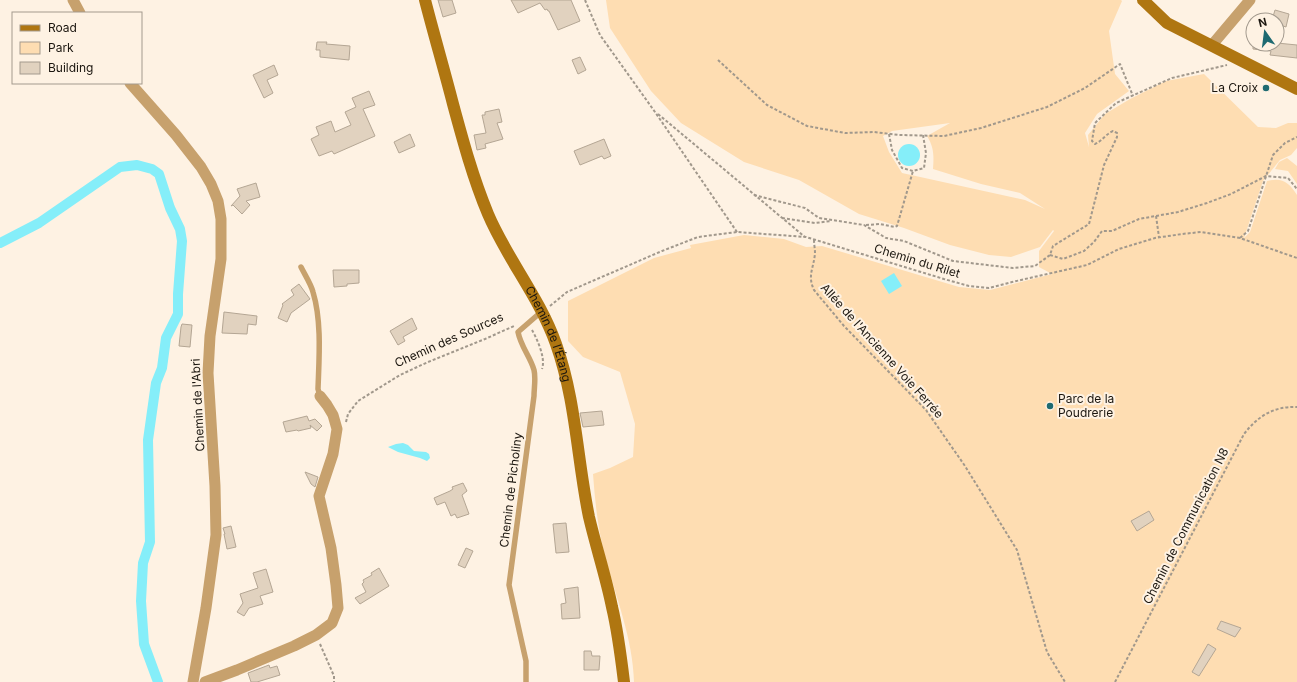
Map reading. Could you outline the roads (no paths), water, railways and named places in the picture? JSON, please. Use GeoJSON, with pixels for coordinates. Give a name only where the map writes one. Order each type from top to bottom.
{"type":"FeatureCollection","features":[{"type":"Feature","properties":{"kind":"main road","name":"Chemin de l’Étang"},"geometry":{"type":"LineString","coordinates":[[425,0],[469,162],[478,189],[499,235],[556,342],[566,376],[589,518],[612,606],[618,636],[624,682]]}},
{"type":"Feature","properties":{"kind":"main road"},"geometry":{"type":"LineString","coordinates":[[1143,0],[1167,23],[1297,89]]}},
{"type":"Feature","properties":{"kind":"street"},"geometry":{"type":"LineString","coordinates":[[72,0],[79,12]]}},
{"type":"Feature","properties":{"kind":"street"},"geometry":{"type":"LineString","coordinates":[[1212,45],[1250,0]]}},
{"type":"Feature","properties":{"kind":"street","name":"Chemin de l'Abri"},"geometry":{"type":"LineString","coordinates":[[131,84],[176,135],[201,167],[211,184],[218,201],[221,219],[221,259],[210,336],[208,373],[215,486],[216,535],[206,608],[193,682]]}},
{"type":"Feature","properties":{"kind":"street"},"geometry":{"type":"LineString","coordinates":[[205,682],[237,670],[316,635],[332,623],[338,608],[336,585],[331,548],[319,496],[333,454],[337,429],[333,415],[320,396]]}},
{"type":"Feature","properties":{"kind":"lane"},"geometry":{"type":"LineString","coordinates":[[301,267],[313,292],[317,312],[319,340],[318,390],[320,396]]}},
{"type":"Feature","properties":{"kind":"lane","name":"Chemin de Picholiny"},"geometry":{"type":"LineString","coordinates":[[526,682],[526,661],[509,585],[534,396],[534,372],[528,355],[520,343],[518,332],[540,310]]}},
{"type":"Feature","properties":{"kind":"water"},"geometry":{"type":"Polygon","coordinates":[[[909,144],[917,147],[920,155],[917,163],[909,166],[901,163],[898,155],[901,147],[909,144]]]}},
{"type":"Feature","properties":{"kind":"water"},"geometry":{"type":"Polygon","coordinates":[[[894,273],[902,286],[889,294],[881,281],[894,273]]]}},
{"type":"Feature","properties":{"kind":"water"},"geometry":{"type":"Polygon","coordinates":[[[403,443],[408,445],[414,451],[426,452],[429,454],[430,458],[427,461],[398,452],[388,447],[403,443]]]}},
{"type":"Feature","properties":{"kind":"waterway"},"geometry":{"type":"LineString","coordinates":[[0,243],[39,223],[120,167],[137,165],[152,169],[159,174],[170,208],[180,229],[182,241],[178,314],[166,338],[162,368],[156,383],[148,440],[150,542],[143,563],[141,601],[144,644],[158,682]]}},
{"type":"Feature","properties":{"kind":"place","name":"La Croix"},"geometry":{"type":"Point","coordinates":[1266,88]}},
{"type":"Feature","properties":{"kind":"place","name":"Parc de la Poudrerie"},"geometry":{"type":"Point","coordinates":[1050,406]}}]}
